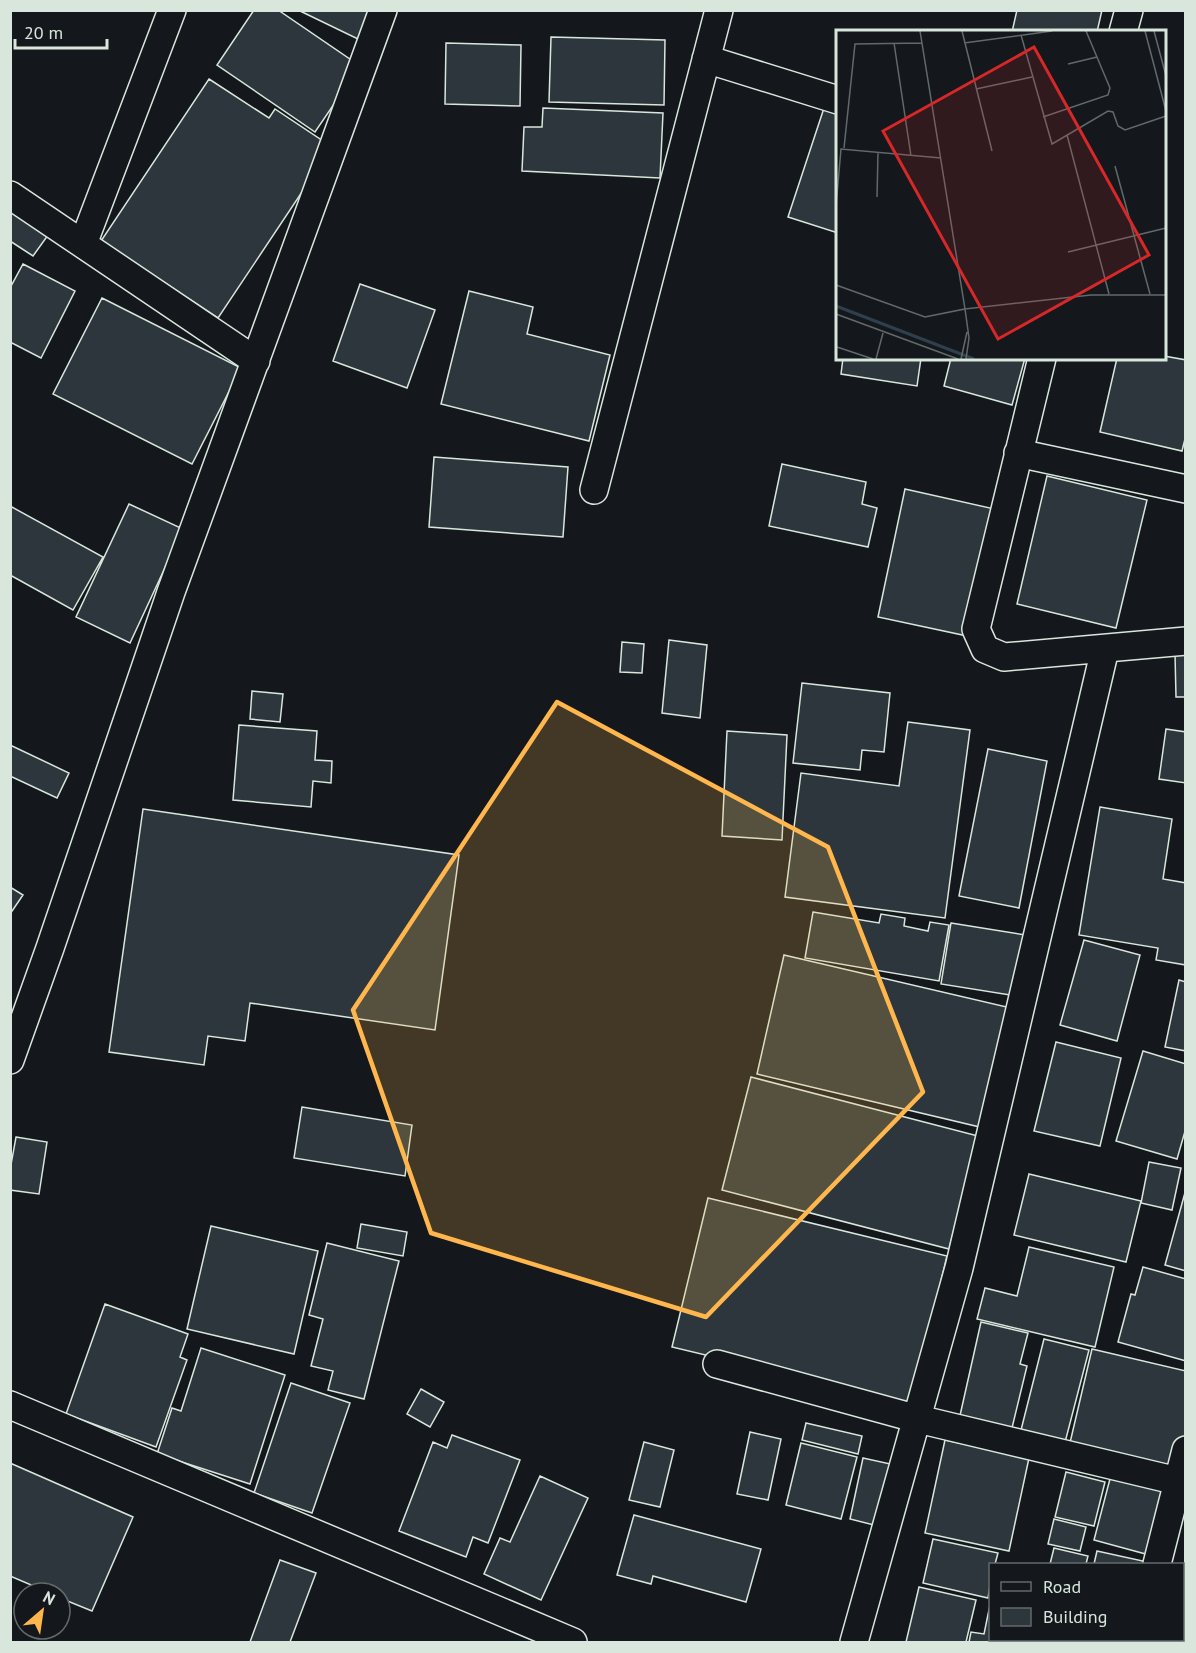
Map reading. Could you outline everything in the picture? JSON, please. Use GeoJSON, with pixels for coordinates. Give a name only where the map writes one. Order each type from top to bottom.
{"type":"FeatureCollection","features":[{"type":"Feature","properties":{"kind":"street"},"geometry":{"type":"LineString","coordinates":[[83,244],[172,10]]}},
{"type":"Feature","properties":{"kind":"street"},"geometry":{"type":"LineString","coordinates":[[10,1059],[51,948],[171,592],[383,10]]}},
{"type":"Feature","properties":{"kind":"street"},"geometry":{"type":"LineString","coordinates":[[594,490],[719,10]]}},
{"type":"Feature","properties":{"kind":"street"},"geometry":{"type":"LineString","coordinates":[[1124,30],[1129,10]]}},
{"type":"Feature","properties":{"kind":"street"},"geometry":{"type":"LineString","coordinates":[[706,59],[836,100]]}},
{"type":"Feature","properties":{"kind":"street"},"geometry":{"type":"LineString","coordinates":[[10,195],[256,360]]}},
{"type":"Feature","properties":{"kind":"street"},"geometry":{"type":"LineString","coordinates":[[1041,360],[976,628],[985,649],[1004,657],[1185,641]]}},
{"type":"Feature","properties":{"kind":"street"},"geometry":{"type":"LineString","coordinates":[[1018,453],[1185,489]]}},
{"type":"Feature","properties":{"kind":"street"},"geometry":{"type":"LineString","coordinates":[[854,1642],[959,1268],[1105,649]]}},
{"type":"Feature","properties":{"kind":"street"},"geometry":{"type":"LineString","coordinates":[[717,1364],[918,1419],[1182,1482]]}},
{"type":"Feature","properties":{"kind":"street"},"geometry":{"type":"LineString","coordinates":[[10,1405],[573,1642]]}},
{"type":"Feature","properties":{"kind":"street"},"geometry":{"type":"LineString","coordinates":[[1157,1563],[1182,1482],[1185,1450]]}},
{"type":"Feature","properties":{"kind":"highlighted area"},"geometry":{"type":"Polygon","coordinates":[[[557,702],[828,847],[923,1092],[706,1317],[431,1233],[353,1010],[557,702]]]}},
{"type":"Feature","properties":{"kind":"building"},"geometry":{"type":"Polygon","coordinates":[[[254,10],[278,10],[360,66],[315,132],[217,65],[254,10]]]}},
{"type":"Feature","properties":{"kind":"building"},"geometry":{"type":"Polygon","coordinates":[[[298,10],[374,10],[360,40],[298,10]]]}},
{"type":"Feature","properties":{"kind":"building"},"geometry":{"type":"Polygon","coordinates":[[[1017,10],[1102,10],[1097,30],[1012,30],[1017,10]]]}},
{"type":"Feature","properties":{"kind":"building"},"geometry":{"type":"Polygon","coordinates":[[[551,37],[665,40],[664,105],[549,102],[551,37]]]}},
{"type":"Feature","properties":{"kind":"building"},"geometry":{"type":"Polygon","coordinates":[[[446,43],[521,45],[520,106],[445,104],[446,43]]]}},
{"type":"Feature","properties":{"kind":"building"},"geometry":{"type":"Polygon","coordinates":[[[209,79],[269,118],[275,109],[332,147],[218,318],[101,241],[209,79]]]}},
{"type":"Feature","properties":{"kind":"building"},"geometry":{"type":"Polygon","coordinates":[[[825,105],[836,108],[836,232],[788,217],[825,105]]]}},
{"type":"Feature","properties":{"kind":"building"},"geometry":{"type":"Polygon","coordinates":[[[543,108],[663,113],[660,178],[522,171],[524,127],[542,127],[543,108]]]}},
{"type":"Feature","properties":{"kind":"building"},"geometry":{"type":"Polygon","coordinates":[[[15,207],[51,231],[33,256],[10,241],[10,213],[15,207]]]}},
{"type":"Feature","properties":{"kind":"building"},"geometry":{"type":"Polygon","coordinates":[[[23,264],[75,291],[41,358],[10,342],[10,288],[23,264]]]}},
{"type":"Feature","properties":{"kind":"building"},"geometry":{"type":"Polygon","coordinates":[[[360,284],[435,310],[407,388],[333,361],[360,284]]]}},
{"type":"Feature","properties":{"kind":"building"},"geometry":{"type":"Polygon","coordinates":[[[469,291],[533,307],[527,334],[610,355],[589,441],[441,404],[469,291]]]}},
{"type":"Feature","properties":{"kind":"building"},"geometry":{"type":"Polygon","coordinates":[[[102,298],[241,368],[192,464],[53,394],[102,298]]]}},
{"type":"Feature","properties":{"kind":"building"},"geometry":{"type":"Polygon","coordinates":[[[1166,356],[1186,360],[1186,435],[1182,451],[1100,432],[1117,360],[1166,360],[1166,356]]]}},
{"type":"Feature","properties":{"kind":"building"},"geometry":{"type":"Polygon","coordinates":[[[843,360],[921,360],[917,386],[841,374],[843,360]]]}},
{"type":"Feature","properties":{"kind":"building"},"geometry":{"type":"Polygon","coordinates":[[[950,360],[1024,360],[1012,405],[944,386],[950,360]]]}},
{"type":"Feature","properties":{"kind":"building"},"geometry":{"type":"Polygon","coordinates":[[[434,457],[568,467],[563,537],[429,527],[434,457]]]}},
{"type":"Feature","properties":{"kind":"building"},"geometry":{"type":"Polygon","coordinates":[[[782,464],[866,482],[862,504],[877,508],[868,547],[769,526],[782,464]]]}},
{"type":"Feature","properties":{"kind":"building"},"geometry":{"type":"Polygon","coordinates":[[[1047,476],[1147,500],[1116,628],[1017,604],[1047,476]]]}},
{"type":"Feature","properties":{"kind":"building"},"geometry":{"type":"Polygon","coordinates":[[[905,489],[999,510],[972,637],[878,617],[905,489]]]}},
{"type":"Feature","properties":{"kind":"building"},"geometry":{"type":"Polygon","coordinates":[[[129,504],[183,529],[130,643],[76,617],[129,504]]]}},
{"type":"Feature","properties":{"kind":"building"},"geometry":{"type":"Polygon","coordinates":[[[10,506],[103,557],[73,610],[10,575],[10,506]]]}},
{"type":"Feature","properties":{"kind":"building"},"geometry":{"type":"Polygon","coordinates":[[[669,640],[707,645],[700,718],[662,713],[669,640]]]}},
{"type":"Feature","properties":{"kind":"building"},"geometry":{"type":"Polygon","coordinates":[[[622,642],[644,644],[642,673],[620,672],[622,642]]]}},
{"type":"Feature","properties":{"kind":"building"},"geometry":{"type":"Polygon","coordinates":[[[1175,654],[1186,654],[1186,697],[1176,697],[1175,654]]]}},
{"type":"Feature","properties":{"kind":"building"},"geometry":{"type":"Polygon","coordinates":[[[802,683],[890,693],[884,752],[862,750],[860,770],[793,763],[802,683]]]}},
{"type":"Feature","properties":{"kind":"building"},"geometry":{"type":"Polygon","coordinates":[[[252,691],[283,694],[280,722],[250,719],[252,691]]]}},
{"type":"Feature","properties":{"kind":"building"},"geometry":{"type":"Polygon","coordinates":[[[908,722],[970,730],[945,918],[785,897],[801,773],[899,786],[908,722]]]}},
{"type":"Feature","properties":{"kind":"building"},"geometry":{"type":"Polygon","coordinates":[[[239,725],[317,731],[315,760],[332,761],[331,783],[313,781],[311,807],[233,800],[239,725]]]}},
{"type":"Feature","properties":{"kind":"building"},"geometry":{"type":"Polygon","coordinates":[[[1166,729],[1186,732],[1186,783],[1159,779],[1166,729]]]}},
{"type":"Feature","properties":{"kind":"building"},"geometry":{"type":"Polygon","coordinates":[[[727,731],[787,735],[782,840],[722,836],[727,731]]]}},
{"type":"Feature","properties":{"kind":"building"},"geometry":{"type":"Polygon","coordinates":[[[10,745],[69,773],[57,798],[10,776],[10,745]]]}},
{"type":"Feature","properties":{"kind":"building"},"geometry":{"type":"Polygon","coordinates":[[[988,749],[1047,761],[1019,908],[959,896],[988,749]]]}},
{"type":"Feature","properties":{"kind":"building"},"geometry":{"type":"Polygon","coordinates":[[[1100,807],[1172,819],[1163,879],[1186,883],[1186,965],[1156,960],[1158,948],[1079,935],[1100,807]]]}},
{"type":"Feature","properties":{"kind":"building"},"geometry":{"type":"Polygon","coordinates":[[[143,809],[459,855],[435,1030],[250,1003],[245,1041],[208,1036],[204,1065],[109,1052],[143,809]]]}},
{"type":"Feature","properties":{"kind":"building"},"geometry":{"type":"Polygon","coordinates":[[[10,887],[23,895],[10,914],[10,887]]]}},
{"type":"Feature","properties":{"kind":"building"},"geometry":{"type":"Polygon","coordinates":[[[813,912],[879,923],[881,914],[905,918],[904,926],[928,931],[930,922],[949,925],[939,981],[805,958],[813,912]]]}},
{"type":"Feature","properties":{"kind":"building"},"geometry":{"type":"Polygon","coordinates":[[[951,923],[1032,936],[1022,997],[941,984],[951,923]]]}},
{"type":"Feature","properties":{"kind":"building"},"geometry":{"type":"Polygon","coordinates":[[[1084,940],[1140,955],[1117,1041],[1060,1025],[1084,940]]]}},
{"type":"Feature","properties":{"kind":"building"},"geometry":{"type":"Polygon","coordinates":[[[784,955],[1011,1008],[984,1128],[757,1074],[784,955]]]}},
{"type":"Feature","properties":{"kind":"building"},"geometry":{"type":"Polygon","coordinates":[[[1179,980],[1186,982],[1186,1051],[1165,1047],[1179,980]]]}},
{"type":"Feature","properties":{"kind":"building"},"geometry":{"type":"Polygon","coordinates":[[[1056,1042],[1121,1058],[1100,1146],[1034,1131],[1056,1042]]]}},
{"type":"Feature","properties":{"kind":"building"},"geometry":{"type":"Polygon","coordinates":[[[1143,1051],[1186,1064],[1186,1128],[1177,1159],[1116,1141],[1143,1051]]]}},
{"type":"Feature","properties":{"kind":"building"},"geometry":{"type":"Polygon","coordinates":[[[751,1077],[978,1136],[949,1249],[722,1190],[751,1077]]]}},
{"type":"Feature","properties":{"kind":"building"},"geometry":{"type":"Polygon","coordinates":[[[302,1107],[412,1125],[405,1176],[294,1158],[302,1107]]]}},
{"type":"Feature","properties":{"kind":"building"},"geometry":{"type":"Polygon","coordinates":[[[16,1137],[47,1142],[39,1194],[10,1190],[10,1170],[16,1137]]]}},
{"type":"Feature","properties":{"kind":"building"},"geometry":{"type":"Polygon","coordinates":[[[1149,1162],[1181,1168],[1172,1210],[1141,1203],[1149,1162]]]}},
{"type":"Feature","properties":{"kind":"building"},"geometry":{"type":"Polygon","coordinates":[[[1029,1174],[1141,1201],[1126,1262],[1014,1235],[1029,1174]]]}},
{"type":"Feature","properties":{"kind":"building"},"geometry":{"type":"Polygon","coordinates":[[[1186,1189],[1186,1271],[1165,1265],[1186,1189]]]}},
{"type":"Feature","properties":{"kind":"building"},"geometry":{"type":"Polygon","coordinates":[[[708,1198],[947,1256],[911,1404],[672,1347],[708,1198]]]}},
{"type":"Feature","properties":{"kind":"building"},"geometry":{"type":"Polygon","coordinates":[[[361,1224],[407,1232],[403,1256],[357,1248],[361,1224]]]}},
{"type":"Feature","properties":{"kind":"building"},"geometry":{"type":"Polygon","coordinates":[[[211,1226],[318,1251],[294,1354],[187,1329],[211,1226]]]}},
{"type":"Feature","properties":{"kind":"building"},"geometry":{"type":"Polygon","coordinates":[[[327,1243],[399,1261],[364,1399],[328,1390],[333,1371],[311,1366],[323,1319],[309,1315],[327,1243]]]}},
{"type":"Feature","properties":{"kind":"building"},"geometry":{"type":"Polygon","coordinates":[[[1029,1247],[1114,1267],[1095,1347],[977,1319],[985,1288],[1017,1296],[1029,1247]]]}},
{"type":"Feature","properties":{"kind":"building"},"geometry":{"type":"Polygon","coordinates":[[[1143,1267],[1186,1279],[1186,1361],[1118,1342],[1131,1294],[1135,1295],[1143,1267]]]}},
{"type":"Feature","properties":{"kind":"building"},"geometry":{"type":"Polygon","coordinates":[[[105,1304],[188,1334],[180,1357],[187,1360],[156,1447],[66,1414],[105,1304]]]}},
{"type":"Feature","properties":{"kind":"building"},"geometry":{"type":"Polygon","coordinates":[[[981,1322],[1028,1333],[1020,1364],[1027,1366],[1011,1432],[959,1420],[981,1322]]]}},
{"type":"Feature","properties":{"kind":"building"},"geometry":{"type":"Polygon","coordinates":[[[1044,1339],[1089,1350],[1063,1450],[1019,1438],[1044,1339]]]}},
{"type":"Feature","properties":{"kind":"building"},"geometry":{"type":"Polygon","coordinates":[[[201,1348],[285,1375],[250,1484],[157,1454],[172,1408],[181,1411],[201,1348]]]}},
{"type":"Feature","properties":{"kind":"building"},"geometry":{"type":"Polygon","coordinates":[[[1092,1349],[1186,1371],[1186,1441],[1177,1474],[1069,1447],[1092,1349]]]}},
{"type":"Feature","properties":{"kind":"building"},"geometry":{"type":"Polygon","coordinates":[[[291,1383],[350,1403],[312,1513],[254,1493],[291,1383]]]}},
{"type":"Feature","properties":{"kind":"building"},"geometry":{"type":"Polygon","coordinates":[[[421,1389],[444,1402],[430,1427],[407,1414],[421,1389]]]}},
{"type":"Feature","properties":{"kind":"building"},"geometry":{"type":"Polygon","coordinates":[[[806,1423],[862,1436],[858,1454],[802,1440],[806,1423]]]}},
{"type":"Feature","properties":{"kind":"building"},"geometry":{"type":"Polygon","coordinates":[[[750,1432],[781,1439],[768,1500],[737,1494],[750,1432]]]}},
{"type":"Feature","properties":{"kind":"building"},"geometry":{"type":"Polygon","coordinates":[[[452,1435],[520,1460],[488,1543],[473,1537],[466,1557],[399,1531],[433,1442],[447,1448],[452,1435]]]}},
{"type":"Feature","properties":{"kind":"building"},"geometry":{"type":"Polygon","coordinates":[[[945,1440],[1029,1458],[1009,1551],[925,1533],[945,1440]]]}},
{"type":"Feature","properties":{"kind":"building"},"geometry":{"type":"Polygon","coordinates":[[[644,1442],[674,1450],[660,1507],[629,1500],[644,1442]]]}},
{"type":"Feature","properties":{"kind":"building"},"geometry":{"type":"Polygon","coordinates":[[[801,1443],[857,1457],[841,1519],[786,1505],[801,1443]]]}},
{"type":"Feature","properties":{"kind":"building"},"geometry":{"type":"Polygon","coordinates":[[[863,1458],[895,1465],[882,1527],[850,1519],[863,1458]]]}},
{"type":"Feature","properties":{"kind":"building"},"geometry":{"type":"Polygon","coordinates":[[[10,1463],[133,1517],[92,1611],[72,1603],[72,1581],[22,1581],[10,1576],[10,1463]]]}},
{"type":"Feature","properties":{"kind":"building"},"geometry":{"type":"Polygon","coordinates":[[[1066,1472],[1105,1482],[1094,1526],[1055,1517],[1066,1472]]]}},
{"type":"Feature","properties":{"kind":"building"},"geometry":{"type":"Polygon","coordinates":[[[1111,1475],[1170,1491],[1153,1556],[1094,1540],[1111,1475]]]}},
{"type":"Feature","properties":{"kind":"building"},"geometry":{"type":"Polygon","coordinates":[[[540,1476],[588,1498],[541,1600],[484,1574],[500,1538],[510,1542],[540,1476]]]}},
{"type":"Feature","properties":{"kind":"building"},"geometry":{"type":"Polygon","coordinates":[[[634,1515],[761,1549],[746,1602],[653,1576],[651,1584],[617,1575],[634,1515]]]}},
{"type":"Feature","properties":{"kind":"building"},"geometry":{"type":"Polygon","coordinates":[[[1054,1519],[1086,1527],[1080,1551],[1048,1544],[1054,1519]]]}},
{"type":"Feature","properties":{"kind":"building"},"geometry":{"type":"Polygon","coordinates":[[[933,1539],[998,1553],[995,1563],[989,1563],[988,1598],[923,1583],[933,1539]]]}},
{"type":"Feature","properties":{"kind":"building"},"geometry":{"type":"Polygon","coordinates":[[[1054,1548],[1088,1556],[1086,1563],[1050,1563],[1054,1548]]]}},
{"type":"Feature","properties":{"kind":"building"},"geometry":{"type":"Polygon","coordinates":[[[1097,1551],[1152,1563],[1094,1563],[1097,1551]]]}},
{"type":"Feature","properties":{"kind":"building"},"geometry":{"type":"Polygon","coordinates":[[[280,1560],[316,1573],[290,1642],[250,1642],[280,1560]]]}},
{"type":"Feature","properties":{"kind":"building"},"geometry":{"type":"Polygon","coordinates":[[[919,1587],[976,1600],[966,1642],[906,1642],[919,1587]]]}},
{"type":"Feature","properties":{"kind":"building"},"geometry":{"type":"Polygon","coordinates":[[[1184,1602],[1186,1602],[1186,1642],[1181,1642],[1184,1641],[1184,1602]]]}},
{"type":"Feature","properties":{"kind":"building"},"geometry":{"type":"Polygon","coordinates":[[[989,1610],[989,1641],[1036,1641],[969,1642],[971,1632],[984,1634],[989,1610]]]}},
{"type":"Feature","properties":{"kind":"building"},"geometry":{"type":"Polygon","coordinates":[[[1043,1641],[1124,1641],[1123,1642],[1043,1641]]]}}]}
